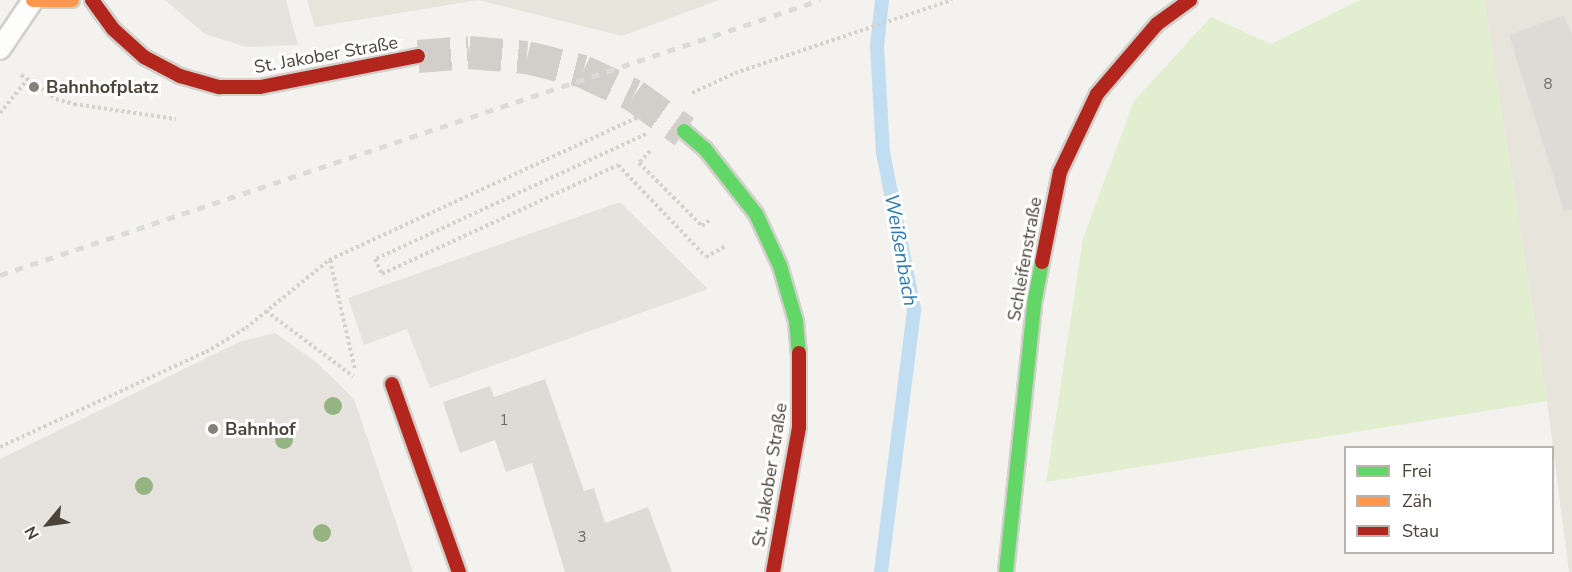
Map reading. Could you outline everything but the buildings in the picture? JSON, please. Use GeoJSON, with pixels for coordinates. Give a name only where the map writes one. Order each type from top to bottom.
{"type":"FeatureCollection","features":[{"type":"Feature","properties":{"kind":"main road"},"geometry":{"type":"LineString","coordinates":[[33,0],[51,3],[72,0]]}},
{"type":"Feature","properties":{"kind":"main road","name":"St. Jakober Straße"},"geometry":{"type":"LineString","coordinates":[[92,0],[113,29],[144,57],[180,76],[219,87],[260,87],[418,56]]}},
{"type":"Feature","properties":{"kind":"main road","name":"Schleifenstraße"},"geometry":{"type":"LineString","coordinates":[[1006,572],[1034,304],[1060,172],[1097,94],[1125,57],[1157,24],[1190,0]]}},
{"type":"Feature","properties":{"kind":"main road","name":"St. Jakober Straße"},"geometry":{"type":"LineString","coordinates":[[684,131],[705,149],[756,214],[780,266],[796,321],[801,378],[799,427],[773,572]]}},
{"type":"Feature","properties":{"kind":"main road"},"geometry":{"type":"LineString","coordinates":[[392,384],[459,572]]}},
{"type":"Feature","properties":{"kind":"lane"},"geometry":{"type":"LineString","coordinates":[[0,49],[33,0]]}},
{"type":"Feature","properties":{"kind":"path"},"geometry":{"type":"LineString","coordinates":[[686,96],[735,73],[952,0]]}},
{"type":"Feature","properties":{"kind":"path"},"geometry":{"type":"LineString","coordinates":[[0,113],[27,80]]}},
{"type":"Feature","properties":{"kind":"path"},"geometry":{"type":"LineString","coordinates":[[0,447],[206,352],[246,328],[330,260],[656,109]]}},
{"type":"Feature","properties":{"kind":"path"},"geometry":{"type":"LineString","coordinates":[[653,131],[375,259],[382,274],[618,165],[706,257],[728,245]]}},
{"type":"Feature","properties":{"kind":"path"},"geometry":{"type":"LineString","coordinates":[[639,163],[702,226],[711,219]]}},
{"type":"Feature","properties":{"kind":"path"},"geometry":{"type":"LineString","coordinates":[[704,210],[717,228]]}},
{"type":"Feature","properties":{"kind":"path"},"geometry":{"type":"LineString","coordinates":[[722,236],[731,253]]}},
{"type":"Feature","properties":{"kind":"path"},"geometry":{"type":"LineString","coordinates":[[330,260],[358,379]]}},
{"type":"Feature","properties":{"kind":"shaded area"},"geometry":{"type":"Polygon","coordinates":[[[165,0],[286,0],[298,45],[246,47],[205,34],[165,0]]]}},
{"type":"Feature","properties":{"kind":"shaded area"},"geometry":{"type":"Polygon","coordinates":[[[307,0],[478,0],[315,27],[307,0]]]}},
{"type":"Feature","properties":{"kind":"shaded area"},"geometry":{"type":"Polygon","coordinates":[[[478,0],[719,0],[622,36],[478,0]]]}},
{"type":"Feature","properties":{"kind":"shaded area"},"geometry":{"type":"Polygon","coordinates":[[[1484,0],[1572,0],[1572,572],[1569,572],[1547,401],[1484,0]]]}},
{"type":"Feature","properties":{"kind":"shaded area"},"geometry":{"type":"Polygon","coordinates":[[[620,202],[708,289],[430,388],[407,329],[364,345],[348,298],[620,202]]]}},
{"type":"Feature","properties":{"kind":"shaded area","name":"Bahnhof"},"geometry":{"type":"Polygon","coordinates":[[[275,333],[315,361],[354,399],[413,572],[0,572],[0,459],[239,342],[275,333]]]}},
{"type":"Feature","properties":{"kind":"green space"},"geometry":{"type":"Polygon","coordinates":[[[1360,0],[1484,0],[1547,401],[1046,482],[1083,238],[1134,101],[1211,17],[1271,44],[1360,0]]]}},
{"type":"Feature","properties":{"kind":"waterway","name":"Weißenbach"},"geometry":{"type":"LineString","coordinates":[[881,572],[914,309],[883,153],[877,46],[882,0]]}},
{"type":"Feature","properties":{"kind":"tunnel"},"geometry":{"type":"LineString","coordinates":[[418,56],[469,52],[527,57],[583,71],[634,95],[684,131]]}},
{"type":"Feature","properties":{"kind":"railway"},"geometry":{"type":"LineString","coordinates":[[0,275],[820,0]]}},
{"type":"Feature","properties":{"kind":"traffic: fast"},"geometry":{"type":"LineString","coordinates":[[684,131],[705,149],[756,214],[780,266],[796,321],[799,353]]}},
{"type":"Feature","properties":{"kind":"traffic: fast"},"geometry":{"type":"LineString","coordinates":[[1006,572],[1034,304],[1042,262]]}},
{"type":"Feature","properties":{"kind":"traffic: slow"},"geometry":{"type":"LineString","coordinates":[[33,0],[72,0]]}},
{"type":"Feature","properties":{"kind":"traffic: jam"},"geometry":{"type":"LineString","coordinates":[[92,0],[113,29],[144,57],[180,76],[219,87],[260,87],[418,56]]}},
{"type":"Feature","properties":{"kind":"traffic: jam"},"geometry":{"type":"LineString","coordinates":[[1042,262],[1060,172],[1097,94],[1157,24],[1190,0]]}},
{"type":"Feature","properties":{"kind":"traffic: jam"},"geometry":{"type":"LineString","coordinates":[[773,572],[799,427],[799,353]]}},
{"type":"Feature","properties":{"kind":"traffic: jam"},"geometry":{"type":"LineString","coordinates":[[392,384],[459,572]]}},
{"type":"Feature","properties":{"kind":"place","name":"Bahnhofplatz"},"geometry":{"type":"Point","coordinates":[34,87]}},
{"type":"Feature","properties":{"kind":"place","name":"Bahnhof"},"geometry":{"type":"Point","coordinates":[213,429]}}]}
